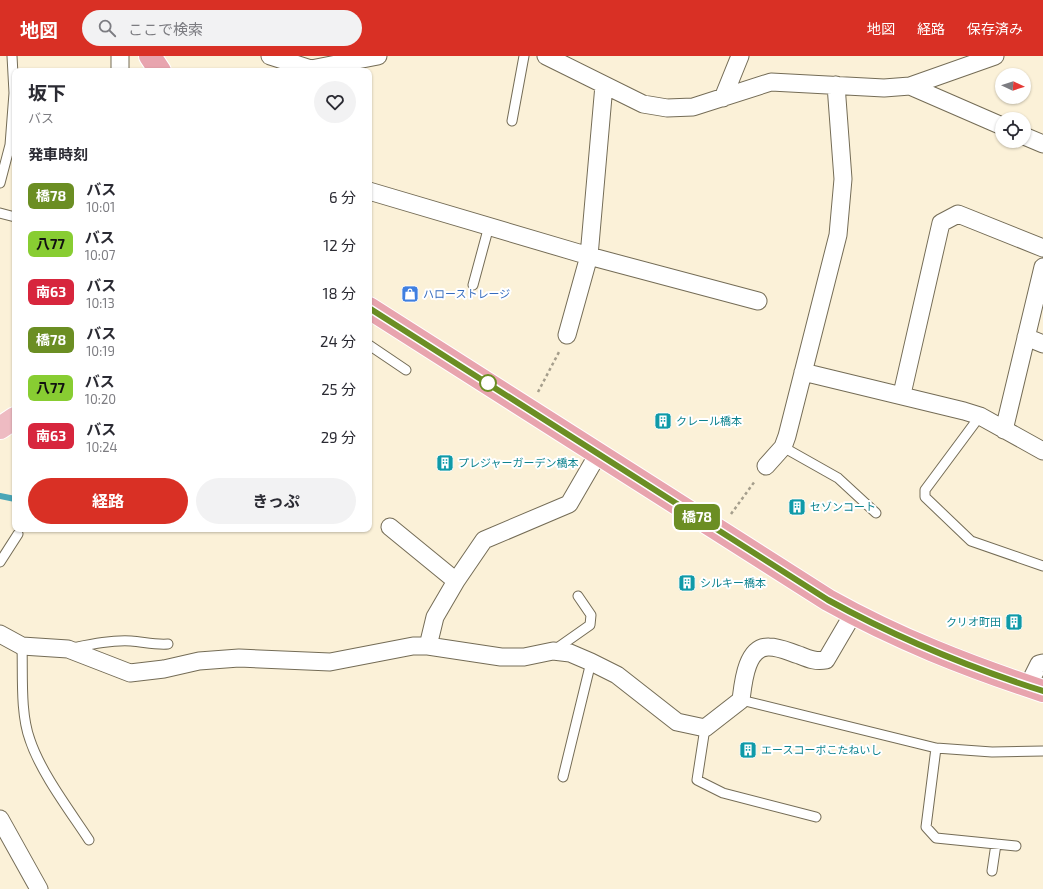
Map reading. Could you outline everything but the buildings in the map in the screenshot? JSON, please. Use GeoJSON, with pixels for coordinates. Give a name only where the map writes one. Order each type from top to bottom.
{"type":"FeatureCollection","features":[{"type":"Feature","properties":{"kind":"highway"},"geometry":{"type":"LineString","coordinates":[[150,56],[158,68]]}},
{"type":"Feature","properties":{"kind":"highway"},"geometry":{"type":"LineString","coordinates":[[372,310],[797,582],[853,614],[904,639],[952,659],[1036,688]]}},
{"type":"Feature","properties":{"kind":"main road"},"geometry":{"type":"LineString","coordinates":[[0,428],[12,420]]}},
{"type":"Feature","properties":{"kind":"street"},"geometry":{"type":"LineString","coordinates":[[120,56],[120,68]]}},
{"type":"Feature","properties":{"kind":"street"},"geometry":{"type":"LineString","coordinates":[[270,56],[307,68]]}},
{"type":"Feature","properties":{"kind":"street"},"geometry":{"type":"LineString","coordinates":[[546,56],[643,104],[667,108],[693,107],[771,82],[884,88],[910,86],[995,56]]}},
{"type":"Feature","properties":{"kind":"street"},"geometry":{"type":"LineString","coordinates":[[724,98],[740,56]]}},
{"type":"Feature","properties":{"kind":"street"},"geometry":{"type":"LineString","coordinates":[[319,68],[371,62]]}},
{"type":"Feature","properties":{"kind":"street"},"geometry":{"type":"LineString","coordinates":[[564,342],[589,256],[604,85]]}},
{"type":"Feature","properties":{"kind":"street"},"geometry":{"type":"LineString","coordinates":[[766,466],[783,447],[838,235],[843,179],[836,85]]}},
{"type":"Feature","properties":{"kind":"street"},"geometry":{"type":"LineString","coordinates":[[910,86],[995,123]]}},
{"type":"Feature","properties":{"kind":"street"},"geometry":{"type":"LineString","coordinates":[[1031,139],[1043,144]]}},
{"type":"Feature","properties":{"kind":"street"},"geometry":{"type":"LineString","coordinates":[[372,191],[589,256],[758,301]]}},
{"type":"Feature","properties":{"kind":"street"},"geometry":{"type":"LineString","coordinates":[[902,394],[941,224],[958,214],[1043,248]]}},
{"type":"Feature","properties":{"kind":"street"},"geometry":{"type":"LineString","coordinates":[[1004,430],[1043,267]]}},
{"type":"Feature","properties":{"kind":"street"},"geometry":{"type":"LineString","coordinates":[[1026,336],[1043,344]]}},
{"type":"Feature","properties":{"kind":"street"},"geometry":{"type":"LineString","coordinates":[[803,372],[902,394],[980,416],[1043,451]]}},
{"type":"Feature","properties":{"kind":"street"},"geometry":{"type":"LineString","coordinates":[[428,646],[435,617],[456,581],[484,540],[569,504],[598,454]]}},
{"type":"Feature","properties":{"kind":"street"},"geometry":{"type":"LineString","coordinates":[[390,527],[456,581]]}},
{"type":"Feature","properties":{"kind":"street"},"geometry":{"type":"LineString","coordinates":[[0,634],[22,646],[68,649],[130,673],[164,669],[199,661],[239,658],[330,662],[413,646],[428,646],[501,657],[524,657],[553,651],[570,653],[591,662],[629,684],[677,722],[705,728],[740,700],[747,664],[756,653],[767,647],[772,647],[818,662],[826,660],[853,614]]}},
{"type":"Feature","properties":{"kind":"street"},"geometry":{"type":"LineString","coordinates":[[1036,688],[1039,664],[1043,663]]}},
{"type":"Feature","properties":{"kind":"street"},"geometry":{"type":"LineString","coordinates":[[0,819],[39,889]]}},
{"type":"Feature","properties":{"kind":"lane"},"geometry":{"type":"LineString","coordinates":[[12,56],[13,68]]}},
{"type":"Feature","properties":{"kind":"lane"},"geometry":{"type":"LineString","coordinates":[[512,121],[524,56]]}},
{"type":"Feature","properties":{"kind":"lane"},"geometry":{"type":"LineString","coordinates":[[0,183],[10,145],[12,119]]}},
{"type":"Feature","properties":{"kind":"lane"},"geometry":{"type":"LineString","coordinates":[[0,213],[12,216]]}},
{"type":"Feature","properties":{"kind":"lane"},"geometry":{"type":"LineString","coordinates":[[473,284],[489,226]]}},
{"type":"Feature","properties":{"kind":"lane"},"geometry":{"type":"LineString","coordinates":[[372,347],[406,370]]}},
{"type":"Feature","properties":{"kind":"lane"},"geometry":{"type":"LineString","coordinates":[[980,416],[925,490],[925,496],[971,541],[1043,566]]}},
{"type":"Feature","properties":{"kind":"lane"},"geometry":{"type":"LineString","coordinates":[[783,447],[838,478],[876,513]]}},
{"type":"Feature","properties":{"kind":"lane"},"geometry":{"type":"LineString","coordinates":[[0,562],[18,534]]}},
{"type":"Feature","properties":{"kind":"lane"},"geometry":{"type":"LineString","coordinates":[[553,651],[590,625],[592,615],[578,596]]}},
{"type":"Feature","properties":{"kind":"lane"},"geometry":{"type":"LineString","coordinates":[[68,649],[107,642],[132,641],[155,645],[168,644]]}},
{"type":"Feature","properties":{"kind":"lane"},"geometry":{"type":"LineString","coordinates":[[22,646],[24,707],[29,740],[51,781],[89,840]]}},
{"type":"Feature","properties":{"kind":"lane"},"geometry":{"type":"LineString","coordinates":[[563,777],[591,662]]}},
{"type":"Feature","properties":{"kind":"lane"},"geometry":{"type":"LineString","coordinates":[[740,700],[936,748],[992,752],[1043,751]]}},
{"type":"Feature","properties":{"kind":"lane"},"geometry":{"type":"LineString","coordinates":[[705,728],[697,780],[723,793],[816,817]]}},
{"type":"Feature","properties":{"kind":"lane"},"geometry":{"type":"LineString","coordinates":[[936,748],[926,828],[936,838],[1016,846]]}},
{"type":"Feature","properties":{"kind":"lane"},"geometry":{"type":"LineString","coordinates":[[992,871],[996,844]]}},
{"type":"Feature","properties":{"kind":"path"},"geometry":{"type":"LineString","coordinates":[[538,392],[547,371],[564,342]]}},
{"type":"Feature","properties":{"kind":"path"},"geometry":{"type":"LineString","coordinates":[[728,518],[766,466]]}},
{"type":"Feature","properties":{"kind":"waterway"},"geometry":{"type":"LineString","coordinates":[[0,496],[12,498]]}},
{"type":"Feature","properties":{"kind":"bus line","name":"橋78"},"geometry":{"type":"LineString","coordinates":[[372,310],[517,401],[751,553],[828,600],[904,639],[989,674],[1043,691]]}},
{"type":"Feature","properties":{"kind":"place","name":"ハローストレージ"},"geometry":{"type":"Point","coordinates":[410,294]}},
{"type":"Feature","properties":{"kind":"place","name":"クレール橋本"},"geometry":{"type":"Point","coordinates":[663,421]}},
{"type":"Feature","properties":{"kind":"place","name":"プレジャーガーデン橋本"},"geometry":{"type":"Point","coordinates":[445,463]}},
{"type":"Feature","properties":{"kind":"place","name":"セゾンコート"},"geometry":{"type":"Point","coordinates":[797,507]}},
{"type":"Feature","properties":{"kind":"place","name":"シルキー橋本"},"geometry":{"type":"Point","coordinates":[687,583]}},
{"type":"Feature","properties":{"kind":"place","name":"クリオ町田"},"geometry":{"type":"Point","coordinates":[1014,622]}},
{"type":"Feature","properties":{"kind":"place","name":"エースコーポこたねいし"},"geometry":{"type":"Point","coordinates":[748,750]}}]}
